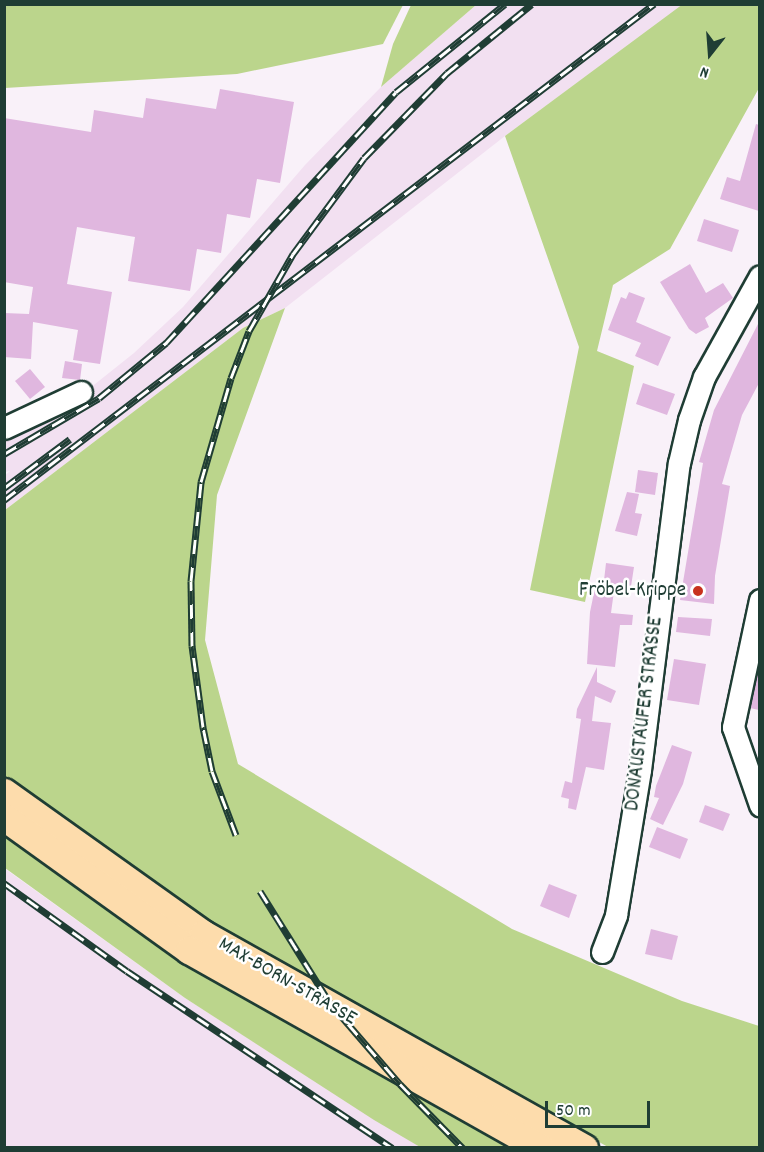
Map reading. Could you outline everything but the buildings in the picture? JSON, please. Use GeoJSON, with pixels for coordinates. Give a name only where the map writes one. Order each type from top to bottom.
{"type":"FeatureCollection","features":[{"type":"Feature","properties":{"kind":"main road","name":"MAX-BORN-STRASSE"},"geometry":{"type":"LineString","coordinates":[[4,792],[203,934],[584,1148]]}},
{"type":"Feature","properties":{"kind":"main road","name":"MAX-BORN-STRASSE"},"geometry":{"type":"LineString","coordinates":[[4,817],[189,950],[541,1148]]}},
{"type":"Feature","properties":{"kind":"street","name":"DONAUSTAUFER STRASSE"},"geometry":{"type":"LineString","coordinates":[[602,952],[616,915],[640,770],[681,452],[704,377],[758,282]]}},
{"type":"Feature","properties":{"kind":"street"},"geometry":{"type":"LineString","coordinates":[[4,428],[81,392]]}},
{"type":"Feature","properties":{"kind":"street"},"geometry":{"type":"LineString","coordinates":[[759,600],[755,645],[733,727],[759,805]]}},
{"type":"Feature","properties":{"kind":"shaded area"},"geometry":{"type":"Polygon","coordinates":[[[476,5],[683,5],[505,136],[285,308],[243,328],[5,510],[5,475],[10,471],[5,472],[5,437],[85,392],[134,353],[183,307],[305,165],[381,87],[476,5]]]}},
{"type":"Feature","properties":{"kind":"shaded area"},"geometry":{"type":"Polygon","coordinates":[[[4,868],[185,998],[420,1147],[5,1147],[4,868]]]}},
{"type":"Feature","properties":{"kind":"green space"},"geometry":{"type":"Polygon","coordinates":[[[683,4],[759,5],[759,88],[670,249],[613,285],[597,351],[634,366],[585,602],[530,590],[579,347],[505,136],[683,4]]]}},
{"type":"Feature","properties":{"kind":"green space"},"geometry":{"type":"Polygon","coordinates":[[[4,5],[403,5],[383,44],[237,74],[5,88],[4,5]]]}},
{"type":"Feature","properties":{"kind":"green space"},"geometry":{"type":"Polygon","coordinates":[[[411,5],[476,5],[381,87],[393,44],[411,5]]]}},
{"type":"Feature","properties":{"kind":"green space"},"geometry":{"type":"Polygon","coordinates":[[[285,308],[217,495],[205,640],[238,764],[512,929],[682,1001],[759,1026],[759,1147],[608,1147],[207,923],[5,781],[5,510],[243,328],[285,308]]]}},
{"type":"Feature","properties":{"kind":"green space"},"geometry":{"type":"Polygon","coordinates":[[[5,829],[518,1147],[420,1147],[374,1120],[185,998],[5,868],[5,829]]]}},
{"type":"Feature","properties":{"kind":"railway"},"geometry":{"type":"LineString","coordinates":[[4,454],[99,398],[166,343],[396,92],[505,4]]}},
{"type":"Feature","properties":{"kind":"railway"},"geometry":{"type":"LineString","coordinates":[[236,835],[212,771],[203,727],[192,646],[191,581],[201,482],[231,378],[249,331],[293,254],[364,158],[447,73],[532,4]]}},
{"type":"Feature","properties":{"kind":"railway"},"geometry":{"type":"LineString","coordinates":[[4,500],[654,4]]}},
{"type":"Feature","properties":{"kind":"railway"},"geometry":{"type":"LineString","coordinates":[[4,488],[70,439]]}},
{"type":"Feature","properties":{"kind":"railway"},"geometry":{"type":"LineString","coordinates":[[4,883],[127,971],[392,1148]]}},
{"type":"Feature","properties":{"kind":"railway"},"geometry":{"type":"LineString","coordinates":[[260,891],[330,1003],[400,1084],[463,1148]]}},
{"type":"Feature","properties":{"kind":"place","name":"Fröbel-Krippe"},"geometry":{"type":"Point","coordinates":[698,591]}}]}
